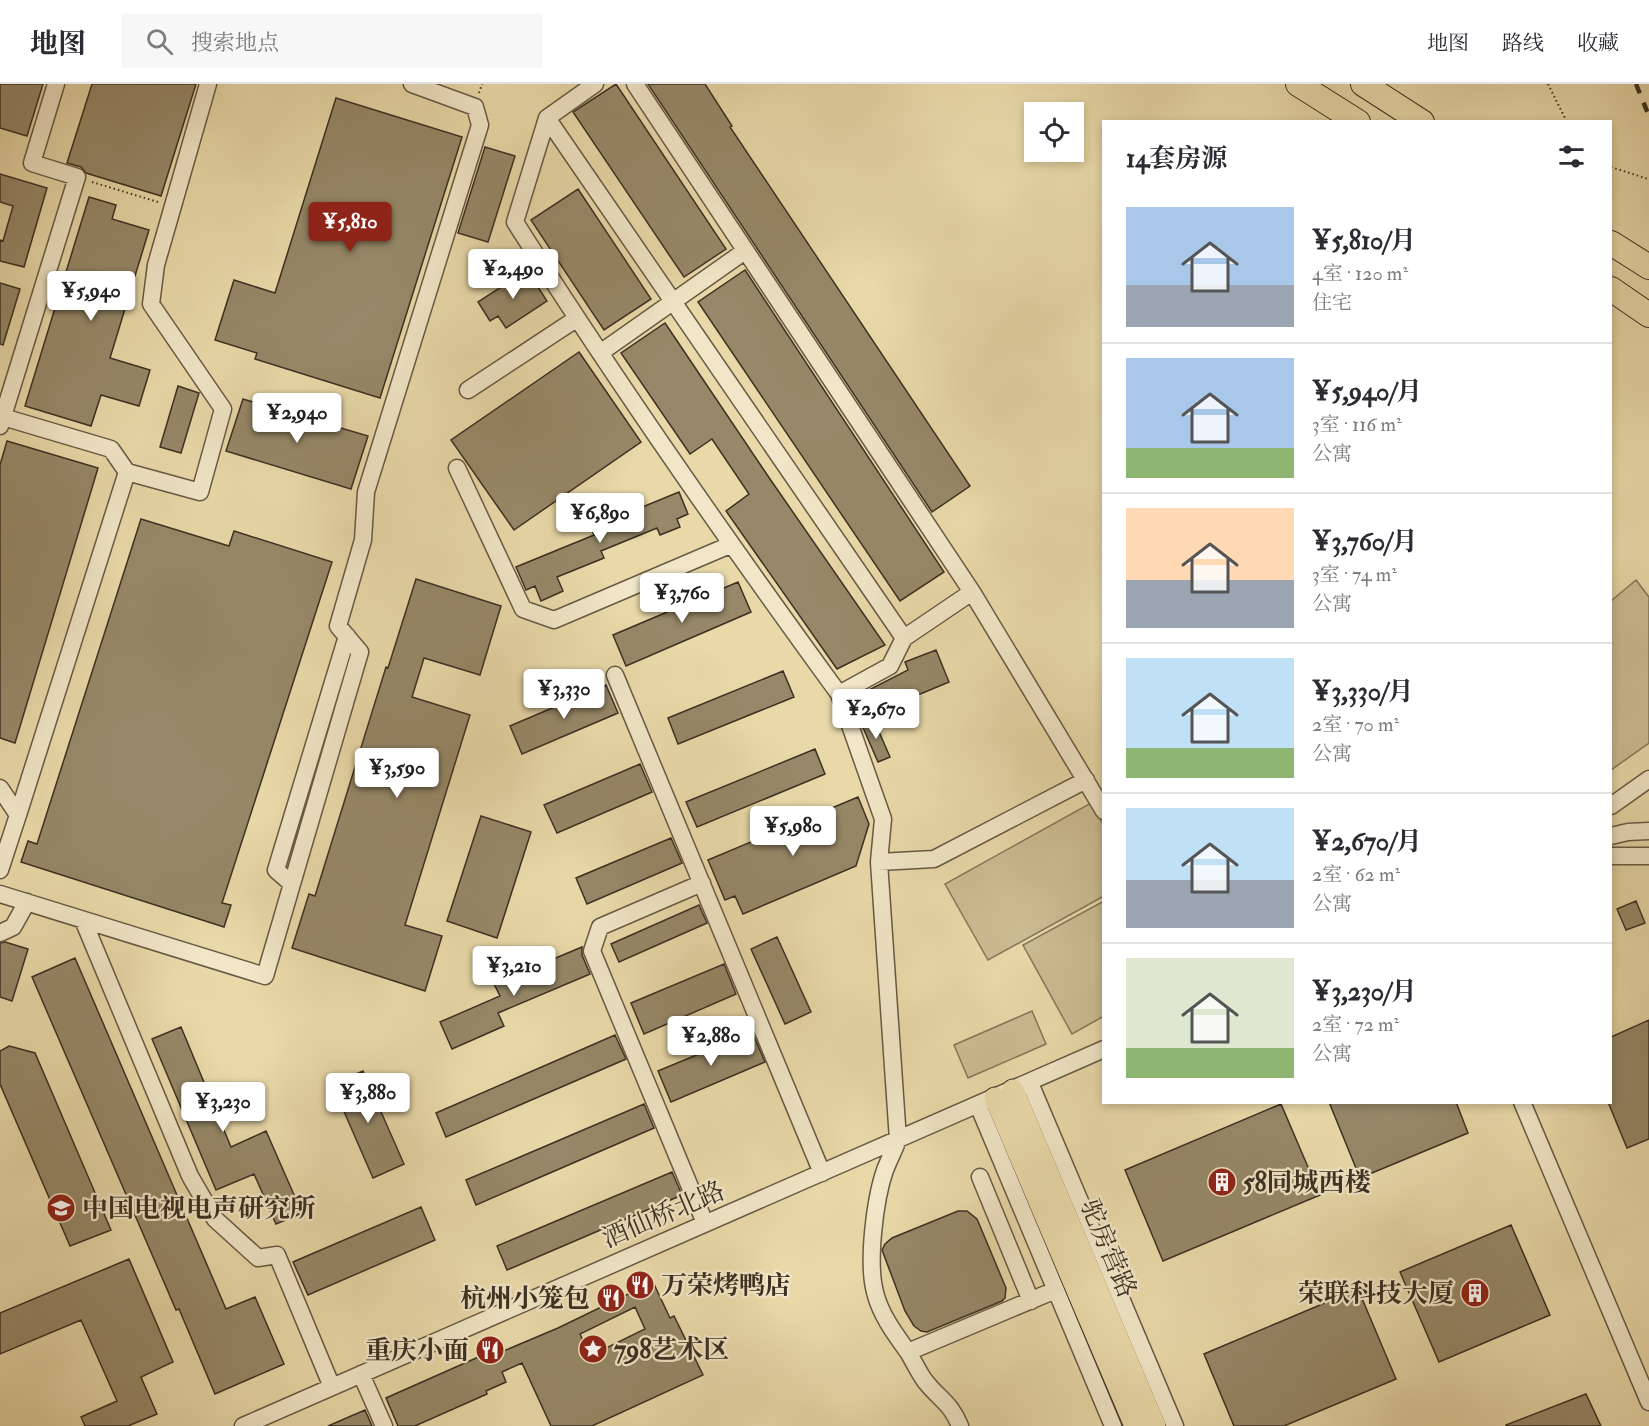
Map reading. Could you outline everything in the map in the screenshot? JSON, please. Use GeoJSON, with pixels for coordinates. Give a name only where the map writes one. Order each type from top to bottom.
{"type":"FeatureCollection","features":[{"type":"Feature","properties":{"kind":"highway"},"geometry":{"type":"LineString","coordinates":[[1299,84],[1355,120]]}},
{"type":"Feature","properties":{"kind":"highway"},"geometry":{"type":"LineString","coordinates":[[1363,84],[1419,120]]}},
{"type":"Feature","properties":{"kind":"highway"},"geometry":{"type":"LineString","coordinates":[[1612,244],[1649,267]]}},
{"type":"Feature","properties":{"kind":"highway"},"geometry":{"type":"LineString","coordinates":[[1612,291],[1649,315]]}},
{"type":"Feature","properties":{"kind":"main road","name":"驼房营路"},"geometry":{"type":"LineString","coordinates":[[1004,1094],[1135,1426]]}},
{"type":"Feature","properties":{"kind":"main road","name":"驼房营路"},"geometry":{"type":"LineString","coordinates":[[1004,1094],[1155,1426]]}},
{"type":"Feature","properties":{"kind":"street"},"geometry":{"type":"LineString","coordinates":[[56,84],[32,163],[77,177],[1,421],[111,448],[126,472],[200,492],[223,409],[151,304],[156,265],[208,84]]}},
{"type":"Feature","properties":{"kind":"street"},"geometry":{"type":"LineString","coordinates":[[0,894],[265,976],[360,652],[338,626],[363,540],[366,492],[480,125],[475,107],[412,84]]}},
{"type":"Feature","properties":{"kind":"street"},"geometry":{"type":"LineString","coordinates":[[595,84],[547,118],[515,222],[576,319],[730,545],[838,694],[883,819],[879,862],[898,1140],[884,1171],[870,1268],[875,1295],[892,1330],[926,1382],[949,1406],[960,1426]]}},
{"type":"Feature","properties":{"kind":"street"},"geometry":{"type":"LineString","coordinates":[[635,84],[972,592],[1102,808]]}},
{"type":"Feature","properties":{"kind":"street"},"geometry":{"type":"LineString","coordinates":[[547,118],[904,638]]}},
{"type":"Feature","properties":{"kind":"street"},"geometry":{"type":"LineString","coordinates":[[600,353],[745,251]]}},
{"type":"Feature","properties":{"kind":"street"},"geometry":{"type":"LineString","coordinates":[[468,390],[576,319]]}},
{"type":"Feature","properties":{"kind":"street"},"geometry":{"type":"LineString","coordinates":[[457,468],[523,609],[554,620],[730,545]]}},
{"type":"Feature","properties":{"kind":"street"},"geometry":{"type":"LineString","coordinates":[[0,870],[126,472]]}},
{"type":"Feature","properties":{"kind":"street"},"geometry":{"type":"LineString","coordinates":[[838,694],[890,666],[904,638],[972,592]]}},
{"type":"Feature","properties":{"kind":"street"},"geometry":{"type":"LineString","coordinates":[[615,675],[822,1173]]}},
{"type":"Feature","properties":{"kind":"street"},"geometry":{"type":"LineString","coordinates":[[1612,805],[1649,779]]}},
{"type":"Feature","properties":{"kind":"street"},"geometry":{"type":"LineString","coordinates":[[879,862],[934,859],[1086,780]]}},
{"type":"Feature","properties":{"kind":"street"},"geometry":{"type":"LineString","coordinates":[[0,788],[18,815]]}},
{"type":"Feature","properties":{"kind":"street"},"geometry":{"type":"LineString","coordinates":[[1628,832],[1649,821]]}},
{"type":"Feature","properties":{"kind":"street"},"geometry":{"type":"LineString","coordinates":[[1612,836],[1649,831]]}},
{"type":"Feature","properties":{"kind":"street"},"geometry":{"type":"LineString","coordinates":[[1612,856],[1649,856]]}},
{"type":"Feature","properties":{"kind":"street"},"geometry":{"type":"LineString","coordinates":[[702,883],[600,927],[592,951],[705,1223]]}},
{"type":"Feature","properties":{"kind":"street"},"geometry":{"type":"LineString","coordinates":[[0,933],[13,927],[27,902]]}},
{"type":"Feature","properties":{"kind":"street"},"geometry":{"type":"LineString","coordinates":[[83,920],[190,1176],[215,1219],[258,1258],[277,1255],[332,1387]]}},
{"type":"Feature","properties":{"kind":"street","name":"酒仙桥北路"},"geometry":{"type":"LineString","coordinates":[[243,1426],[1102,1050]]}},
{"type":"Feature","properties":{"kind":"street"},"geometry":{"type":"LineString","coordinates":[[1004,1094],[1113,1426]]}},
{"type":"Feature","properties":{"kind":"street"},"geometry":{"type":"LineString","coordinates":[[1004,1094],[1175,1426]]}},
{"type":"Feature","properties":{"kind":"street"},"geometry":{"type":"LineString","coordinates":[[1523,1104],[1649,1402]]}},
{"type":"Feature","properties":{"kind":"street"},"geometry":{"type":"LineString","coordinates":[[908,1352],[1038,1298],[980,1177]]}},
{"type":"Feature","properties":{"kind":"street"},"geometry":{"type":"LineString","coordinates":[[362,1374],[384,1426]]}},
{"type":"Feature","properties":{"kind":"path"},"geometry":{"type":"LineString","coordinates":[[1548,84],[1566,120]]}},
{"type":"Feature","properties":{"kind":"path"},"geometry":{"type":"LineString","coordinates":[[1612,167],[1648,179]]}},
{"type":"Feature","properties":{"kind":"path"},"geometry":{"type":"LineString","coordinates":[[77,177],[172,206]]}},
{"type":"Feature","properties":{"kind":"shaded area"},"geometry":{"type":"Polygon","coordinates":[[[1636,580],[1649,597],[1649,743],[1612,769],[1612,600],[1636,580]]]}},
{"type":"Feature","properties":{"kind":"shaded area"},"geometry":{"type":"Polygon","coordinates":[[[1091,803],[1102,822],[1102,897],[988,960],[945,884],[1091,803]]]}},
{"type":"Feature","properties":{"kind":"shaded area"},"geometry":{"type":"Polygon","coordinates":[[[1102,902],[1102,1017],[1072,1034],[1023,945],[1102,902]]]}},
{"type":"Feature","properties":{"kind":"shaded area"},"geometry":{"type":"Polygon","coordinates":[[[1032,1011],[1046,1044],[968,1078],[954,1045],[1032,1011]]]}},
{"type":"Feature","properties":{"kind":"building"},"geometry":{"type":"Polygon","coordinates":[[[0,84],[43,84],[27,136],[0,128],[0,84]]]}},
{"type":"Feature","properties":{"kind":"building"},"geometry":{"type":"Polygon","coordinates":[[[92,84],[196,84],[161,196],[86,173],[81,167],[67,163],[92,84]]]}},
{"type":"Feature","properties":{"kind":"building"},"geometry":{"type":"Polygon","coordinates":[[[616,84],[726,249],[684,277],[573,112],[616,84]]]}},
{"type":"Feature","properties":{"kind":"building"},"geometry":{"type":"Polygon","coordinates":[[[648,84],[705,84],[732,126],[730,127],[970,486],[932,512],[648,84]]]}},
{"type":"Feature","properties":{"kind":"building"},"geometry":{"type":"Polygon","coordinates":[[[336,98],[462,137],[380,398],[255,359],[257,353],[215,340],[234,280],[275,293],[336,98]]]}},
{"type":"Feature","properties":{"kind":"building"},"geometry":{"type":"Polygon","coordinates":[[[485,147],[515,156],[488,242],[458,233],[485,147]]]}},
{"type":"Feature","properties":{"kind":"building"},"geometry":{"type":"Polygon","coordinates":[[[0,174],[47,188],[24,267],[0,261],[0,240],[3,241],[13,206],[0,202],[0,174]]]}},
{"type":"Feature","properties":{"kind":"building"},"geometry":{"type":"Polygon","coordinates":[[[578,189],[651,299],[604,330],[531,220],[578,189]]]}},
{"type":"Feature","properties":{"kind":"building"},"geometry":{"type":"Polygon","coordinates":[[[89,197],[116,205],[112,219],[149,230],[110,358],[150,370],[139,406],[101,395],[91,426],[25,406],[89,197]]]}},
{"type":"Feature","properties":{"kind":"building"},"geometry":{"type":"Polygon","coordinates":[[[527,270],[547,301],[506,328],[498,316],[490,321],[478,302],[527,270]]]}},
{"type":"Feature","properties":{"kind":"building"},"geometry":{"type":"Polygon","coordinates":[[[745,270],[944,572],[900,601],[698,302],[745,270]]]}},
{"type":"Feature","properties":{"kind":"building"},"geometry":{"type":"Polygon","coordinates":[[[0,283],[20,289],[3,345],[0,344],[0,283]]]}},
{"type":"Feature","properties":{"kind":"building"},"geometry":{"type":"Polygon","coordinates":[[[665,323],[885,645],[837,669],[726,511],[749,494],[712,439],[690,454],[621,353],[665,323]]]}},
{"type":"Feature","properties":{"kind":"building"},"geometry":{"type":"Polygon","coordinates":[[[579,352],[641,442],[514,530],[451,440],[579,352]]]}},
{"type":"Feature","properties":{"kind":"building"},"geometry":{"type":"Polygon","coordinates":[[[178,386],[199,393],[181,453],[160,447],[178,386]]]}},
{"type":"Feature","properties":{"kind":"building"},"geometry":{"type":"Polygon","coordinates":[[[243,399],[368,436],[351,489],[226,451],[243,399]]]}},
{"type":"Feature","properties":{"kind":"building"},"geometry":{"type":"Polygon","coordinates":[[[7,441],[98,468],[15,743],[0,738],[0,465],[7,441]]]}},
{"type":"Feature","properties":{"kind":"building"},"geometry":{"type":"Polygon","coordinates":[[[679,492],[688,514],[677,519],[680,527],[660,535],[657,528],[601,551],[604,558],[557,577],[563,591],[541,601],[535,586],[526,590],[516,567],[594,535],[591,528],[679,492]]]}},
{"type":"Feature","properties":{"kind":"building"},"geometry":{"type":"Polygon","coordinates":[[[141,519],[229,546],[234,531],[332,562],[222,903],[231,905],[224,927],[21,862],[28,841],[37,844],[141,519]]]}},
{"type":"Feature","properties":{"kind":"building"},"geometry":{"type":"Polygon","coordinates":[[[416,579],[501,606],[480,675],[424,658],[412,697],[470,715],[405,925],[442,936],[425,991],[292,948],[309,894],[315,896],[386,667],[388,668],[416,579]]]}},
{"type":"Feature","properties":{"kind":"building"},"geometry":{"type":"Polygon","coordinates":[[[738,582],[751,612],[626,666],[613,635],[738,582]]]}},
{"type":"Feature","properties":{"kind":"building"},"geometry":{"type":"Polygon","coordinates":[[[936,650],[949,682],[872,714],[863,693],[908,670],[905,662],[936,650]]]}},
{"type":"Feature","properties":{"kind":"building"},"geometry":{"type":"Polygon","coordinates":[[[783,671],[794,697],[678,744],[668,718],[783,671]]]}},
{"type":"Feature","properties":{"kind":"building"},"geometry":{"type":"Polygon","coordinates":[[[606,685],[618,713],[522,754],[510,726],[606,685]]]}},
{"type":"Feature","properties":{"kind":"building"},"geometry":{"type":"Polygon","coordinates":[[[873,718],[890,757],[878,762],[861,723],[873,718]]]}},
{"type":"Feature","properties":{"kind":"building"},"geometry":{"type":"Polygon","coordinates":[[[815,749],[825,774],[697,827],[686,802],[815,749]]]}},
{"type":"Feature","properties":{"kind":"building"},"geometry":{"type":"Polygon","coordinates":[[[640,764],[652,792],[557,833],[544,805],[640,764]]]}},
{"type":"Feature","properties":{"kind":"building"},"geometry":{"type":"Polygon","coordinates":[[[858,797],[869,824],[856,866],[743,914],[735,896],[725,900],[708,860],[858,797]]]}},
{"type":"Feature","properties":{"kind":"building"},"geometry":{"type":"Polygon","coordinates":[[[481,816],[531,832],[497,938],[447,921],[481,816]]]}},
{"type":"Feature","properties":{"kind":"building"},"geometry":{"type":"Polygon","coordinates":[[[671,838],[682,863],[587,904],[576,878],[671,838]]]}},
{"type":"Feature","properties":{"kind":"building"},"geometry":{"type":"Polygon","coordinates":[[[1636,901],[1645,923],[1626,930],[1617,909],[1636,901]]]}},
{"type":"Feature","properties":{"kind":"building"},"geometry":{"type":"Polygon","coordinates":[[[699,905],[707,923],[619,962],[611,944],[699,905]]]}},
{"type":"Feature","properties":{"kind":"building"},"geometry":{"type":"Polygon","coordinates":[[[777,937],[811,1012],[785,1024],[751,949],[777,937]]]}},
{"type":"Feature","properties":{"kind":"building"},"geometry":{"type":"Polygon","coordinates":[[[5,942],[28,949],[12,1001],[0,997],[0,943],[5,942]]]}},
{"type":"Feature","properties":{"kind":"building"},"geometry":{"type":"Polygon","coordinates":[[[582,947],[582,955],[590,974],[498,1013],[504,1026],[452,1049],[440,1022],[500,996],[494,984],[582,947]]]}},
{"type":"Feature","properties":{"kind":"building"},"geometry":{"type":"Polygon","coordinates":[[[75,958],[226,1309],[255,1297],[284,1364],[215,1394],[179,1309],[176,1310],[32,977],[75,958]]]}},
{"type":"Feature","properties":{"kind":"building"},"geometry":{"type":"Polygon","coordinates":[[[724,964],[736,994],[644,1034],[631,1003],[724,964]]]}},
{"type":"Feature","properties":{"kind":"building"},"geometry":{"type":"Polygon","coordinates":[[[1649,1020],[1649,1139],[1627,1148],[1609,1104],[1612,1104],[1612,1037],[1649,1020]]]}},
{"type":"Feature","properties":{"kind":"building"},"geometry":{"type":"Polygon","coordinates":[[[181,1027],[231,1147],[266,1131],[302,1213],[276,1224],[254,1174],[216,1190],[152,1039],[181,1027]]]}},
{"type":"Feature","properties":{"kind":"building"},"geometry":{"type":"Polygon","coordinates":[[[752,1032],[765,1062],[671,1102],[658,1071],[752,1032]]]}},
{"type":"Feature","properties":{"kind":"building"},"geometry":{"type":"Polygon","coordinates":[[[615,1035],[626,1059],[446,1137],[436,1113],[615,1035]]]}},
{"type":"Feature","properties":{"kind":"building"},"geometry":{"type":"Polygon","coordinates":[[[9,1046],[35,1053],[111,1230],[70,1246],[0,1084],[0,1051],[9,1046]]]}},
{"type":"Feature","properties":{"kind":"building"},"geometry":{"type":"Polygon","coordinates":[[[363,1071],[404,1164],[373,1178],[332,1084],[363,1071]]]}},
{"type":"Feature","properties":{"kind":"building"},"geometry":{"type":"Polygon","coordinates":[[[644,1104],[654,1128],[476,1205],[466,1180],[644,1104]]]}},
{"type":"Feature","properties":{"kind":"building","name":"58同城西楼"},"geometry":{"type":"Polygon","coordinates":[[[1281,1104],[1320,1195],[1163,1261],[1125,1170],[1281,1104]]]}},
{"type":"Feature","properties":{"kind":"building"},"geometry":{"type":"Polygon","coordinates":[[[1330,1104],[1457,1104],[1468,1133],[1360,1178],[1330,1104]]]}},
{"type":"Feature","properties":{"kind":"building"},"geometry":{"type":"Polygon","coordinates":[[[672,1172],[682,1195],[507,1270],[497,1246],[672,1172]]]}},
{"type":"Feature","properties":{"kind":"building"},"geometry":{"type":"Polygon","coordinates":[[[421,1207],[435,1240],[308,1295],[293,1262],[421,1207]]]}},
{"type":"Feature","properties":{"kind":"building"},"geometry":{"type":"Polygon","coordinates":[[[958,1211],[967,1211],[977,1219],[1006,1288],[1005,1298],[927,1332],[921,1331],[914,1326],[905,1311],[882,1250],[892,1238],[958,1211]]]}},
{"type":"Feature","properties":{"kind":"building","name":"荣联科技大厦"},"geometry":{"type":"Polygon","coordinates":[[[1511,1225],[1550,1315],[1439,1362],[1400,1272],[1511,1225]]]}},
{"type":"Feature","properties":{"kind":"building"},"geometry":{"type":"Polygon","coordinates":[[[129,1259],[173,1362],[141,1377],[157,1414],[128,1426],[85,1426],[81,1417],[117,1401],[81,1320],[0,1354],[0,1313],[129,1259]]]}},
{"type":"Feature","properties":{"kind":"building"},"geometry":{"type":"Polygon","coordinates":[[[653,1282],[670,1318],[674,1316],[703,1375],[592,1426],[551,1426],[522,1363],[502,1372],[506,1382],[486,1391],[487,1394],[415,1426],[398,1426],[386,1398],[492,1351],[494,1355],[558,1328],[653,1282]],[[635,1307],[580,1334],[590,1356],[645,1329],[635,1307]]]}},
{"type":"Feature","properties":{"kind":"building"},"geometry":{"type":"Polygon","coordinates":[[[1358,1289],[1396,1379],[1284,1426],[1234,1426],[1204,1354],[1358,1289]]]}},
{"type":"Feature","properties":{"kind":"building"},"geometry":{"type":"Polygon","coordinates":[[[1586,1394],[1601,1426],[1506,1426],[1506,1425],[1586,1394]]]}},
{"type":"Feature","properties":{"kind":"building"},"geometry":{"type":"Polygon","coordinates":[[[365,1410],[372,1426],[328,1426],[365,1410]]]}},
{"type":"Feature","properties":{"kind":"railway"},"geometry":{"type":"LineString","coordinates":[[1636,84],[1649,116]]}},
{"type":"Feature","properties":{"kind":"place","name":"58同城西楼"},"geometry":{"type":"Point","coordinates":[1222,1182]}},
{"type":"Feature","properties":{"kind":"place","name":"中国电视电声研究所"},"geometry":{"type":"Point","coordinates":[61,1208]}},
{"type":"Feature","properties":{"kind":"place","name":"万荣烤鸭店"},"geometry":{"type":"Point","coordinates":[640,1285]}},
{"type":"Feature","properties":{"kind":"place","name":"荣联科技大厦"},"geometry":{"type":"Point","coordinates":[1475,1293]}},
{"type":"Feature","properties":{"kind":"place","name":"杭州小笼包"},"geometry":{"type":"Point","coordinates":[611,1298]}},
{"type":"Feature","properties":{"kind":"place","name":"798艺术区"},"geometry":{"type":"Point","coordinates":[593,1349]}},
{"type":"Feature","properties":{"kind":"place","name":"重庆小面"},"geometry":{"type":"Point","coordinates":[490,1350]}}]}
